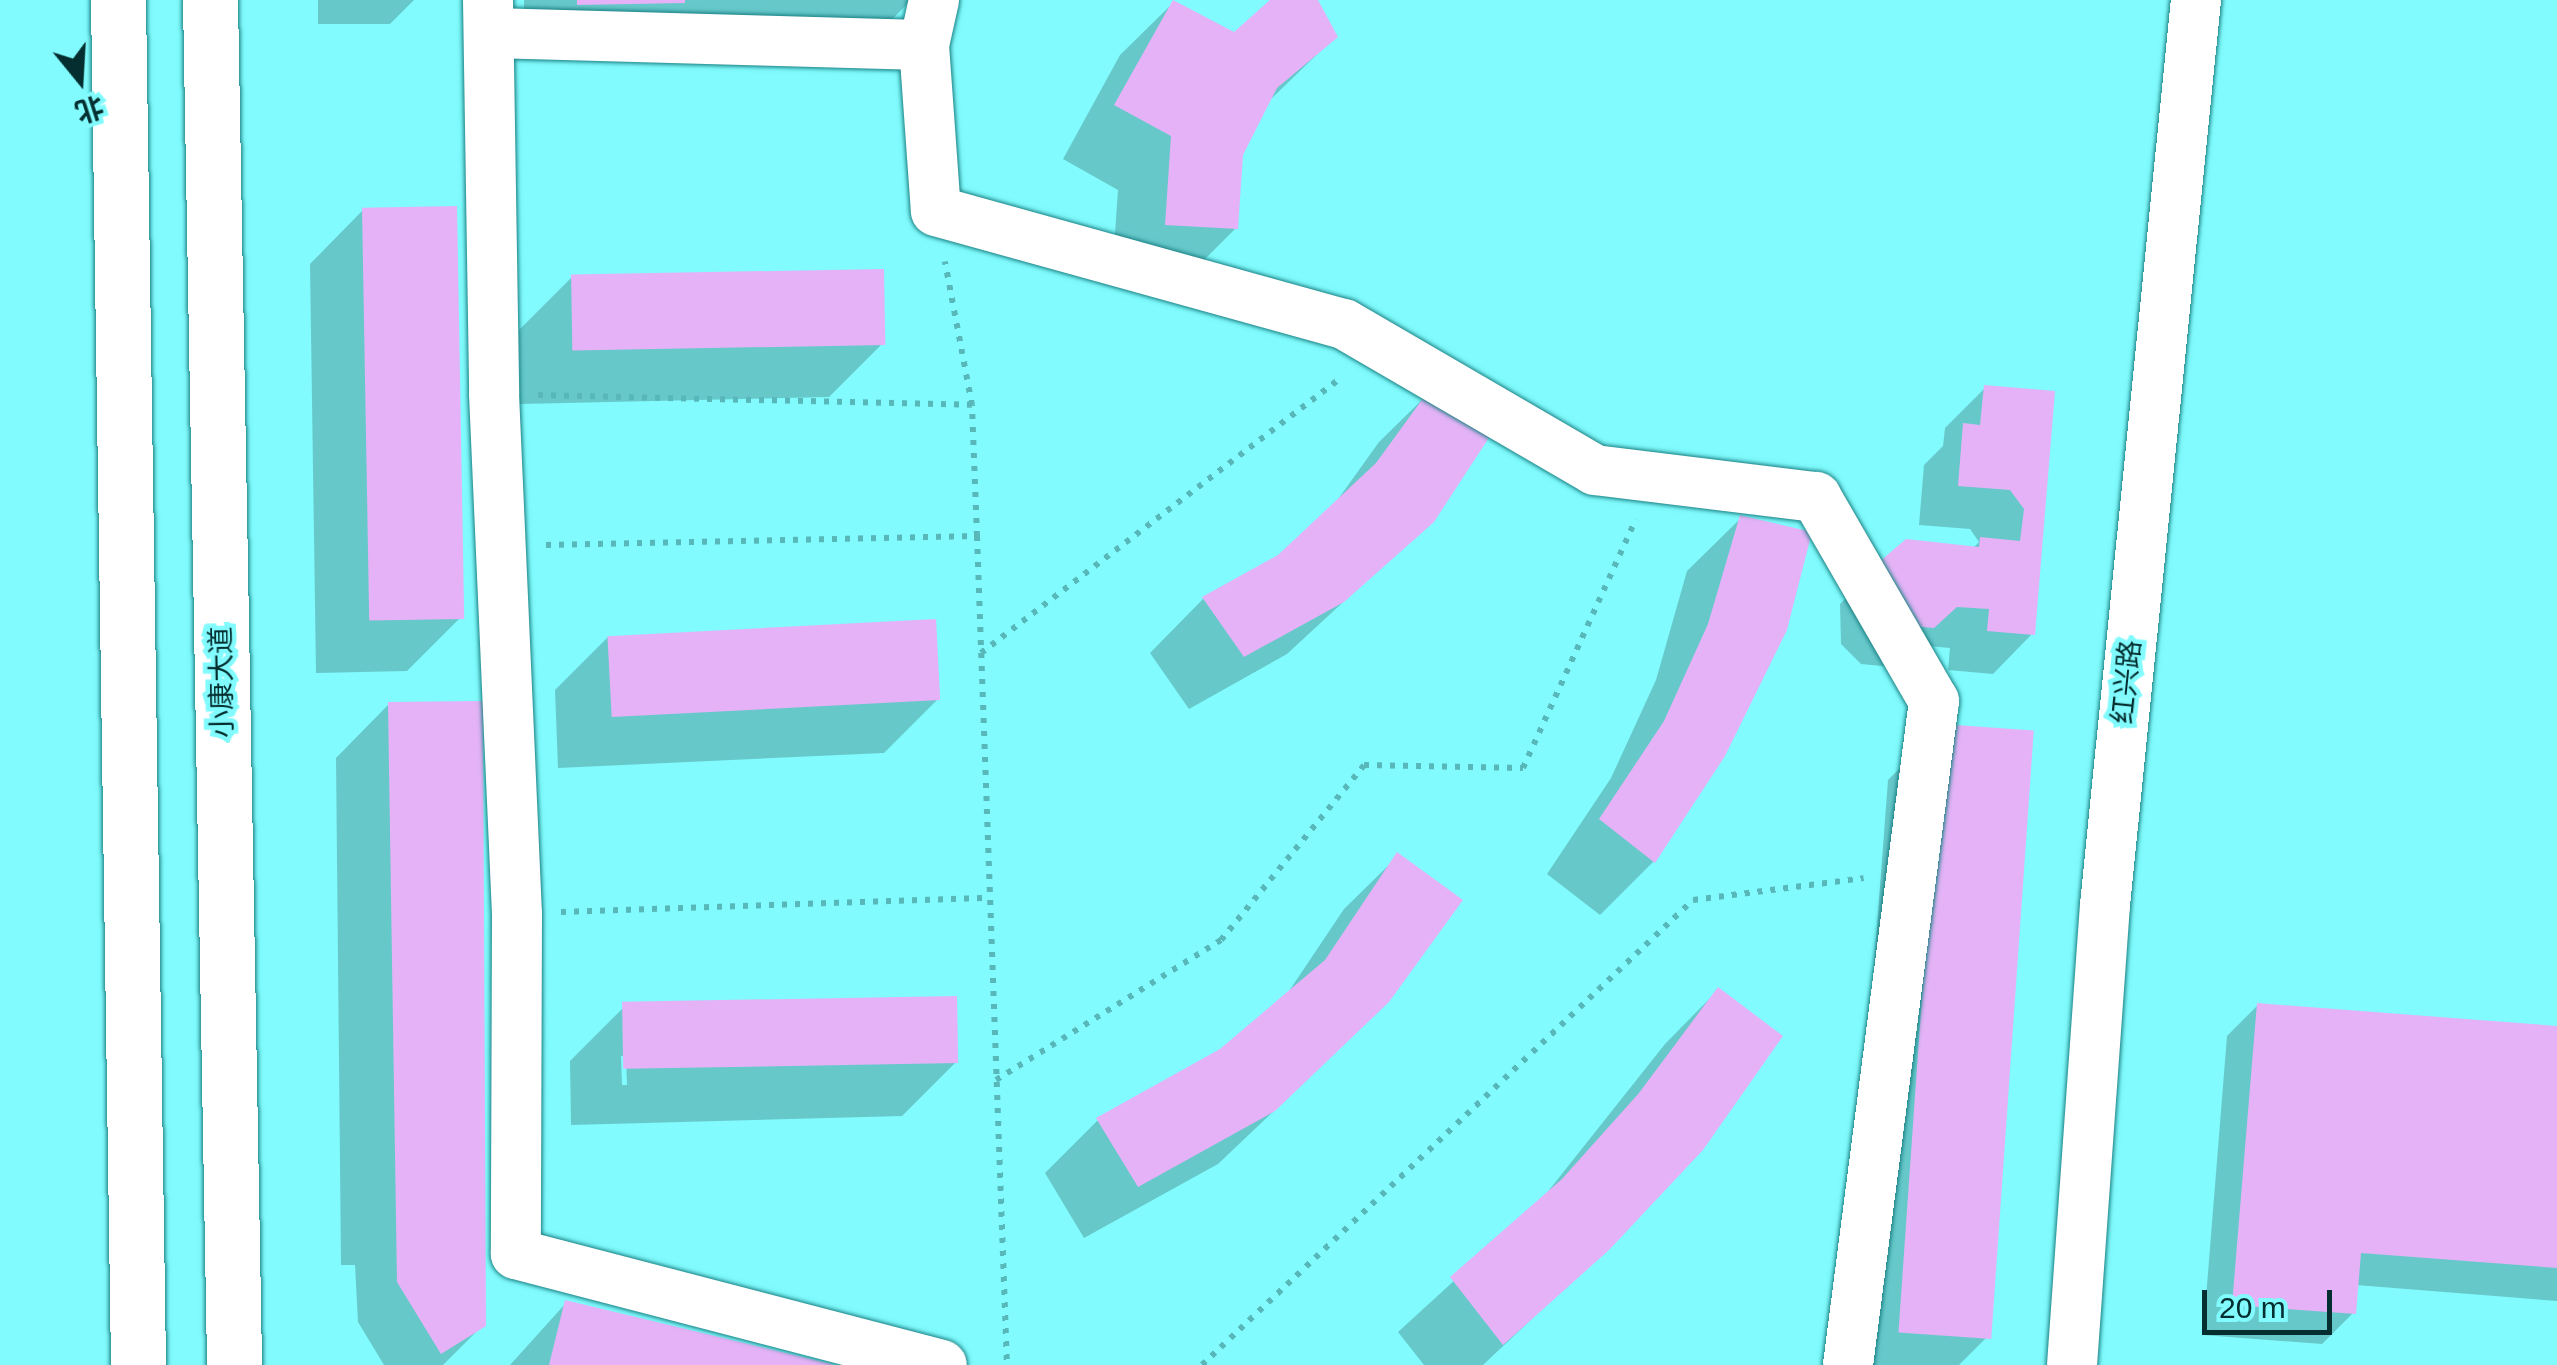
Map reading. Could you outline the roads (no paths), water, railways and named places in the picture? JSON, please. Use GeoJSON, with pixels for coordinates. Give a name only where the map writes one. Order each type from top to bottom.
{"type":"FeatureCollection","features":[{"type":"Feature","properties":{"kind":"main road"},"geometry":{"type":"LineString","coordinates":[[118,0],[138,1365]]}},
{"type":"Feature","properties":{"kind":"main road","name":"小康大道"},"geometry":{"type":"LineString","coordinates":[[210,0],[234,1365]]}},
{"type":"Feature","properties":{"kind":"street","name":"红兴路"},"geometry":{"type":"LineString","coordinates":[[2072,1365],[2105,905],[2196,0]]}},
{"type":"Feature","properties":{"kind":"street"},"geometry":{"type":"LineString","coordinates":[[942,1365],[516,1254],[516,914],[494,394],[489,16],[929,23],[936,210],[1344,324],[1594,470],[1816,497],[1934,701],[1848,1365]]}}]}
